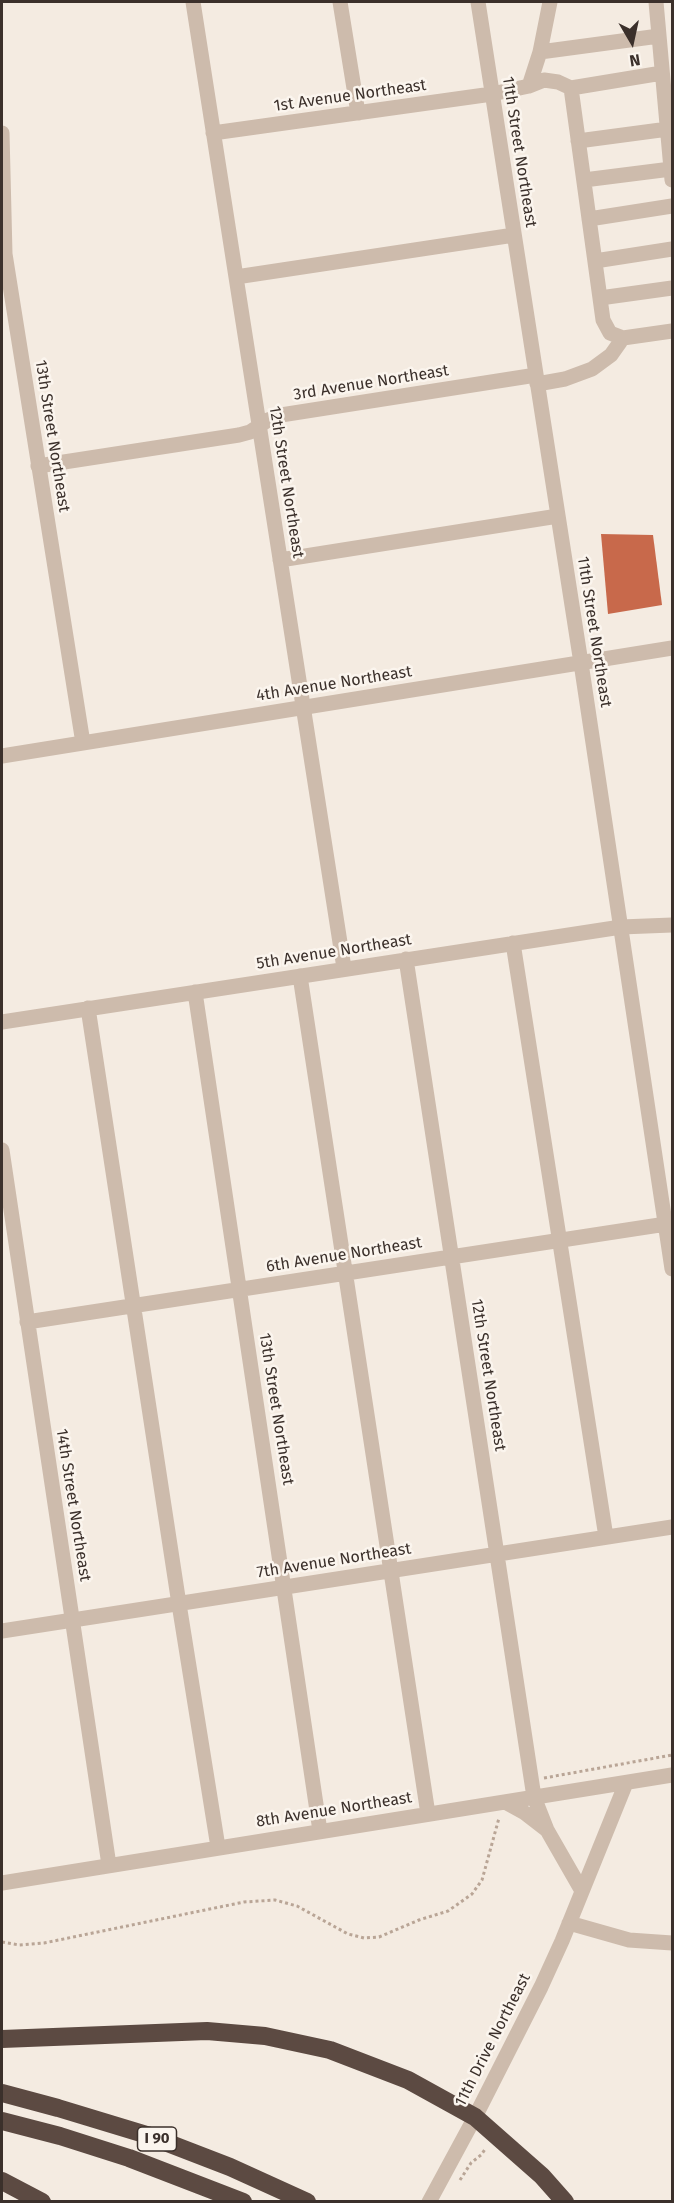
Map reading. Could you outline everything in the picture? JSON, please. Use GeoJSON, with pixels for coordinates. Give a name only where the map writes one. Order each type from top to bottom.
{"type":"FeatureCollection","features":[{"type":"Feature","properties":{"kind":"highway"},"geometry":{"type":"LineString","coordinates":[[2,2039],[215,2031],[265,2036],[330,2050],[408,2080],[475,2116],[542,2176],[565,2202]]}},
{"type":"Feature","properties":{"kind":"highway","name":"I 90"},"geometry":{"type":"LineString","coordinates":[[2,2093],[147,2135],[230,2167],[307,2202]]}},
{"type":"Feature","properties":{"kind":"highway","name":"I 90"},"geometry":{"type":"LineString","coordinates":[[2,2121],[60,2136],[129,2158],[243,2202]]}},
{"type":"Feature","properties":{"kind":"highway"},"geometry":{"type":"LineString","coordinates":[[2,2181],[42,2202]]}},
{"type":"Feature","properties":{"kind":"street","name":"12th Street Northeast"},"geometry":{"type":"LineString","coordinates":[[193,2],[344,969]]}},
{"type":"Feature","properties":{"kind":"street"},"geometry":{"type":"LineString","coordinates":[[340,2],[358,113]]}},
{"type":"Feature","properties":{"kind":"street","name":"11th Street Northeast"},"geometry":{"type":"LineString","coordinates":[[478,2],[672,1269]]}},
{"type":"Feature","properties":{"kind":"street"},"geometry":{"type":"LineString","coordinates":[[529,86],[540,52],[550,3],[566,2]]}},
{"type":"Feature","properties":{"kind":"street"},"geometry":{"type":"LineString","coordinates":[[584,180],[672,174],[656,2]]}},
{"type":"Feature","properties":{"kind":"street"},"geometry":{"type":"LineString","coordinates":[[540,52],[659,36]]}},
{"type":"Feature","properties":{"kind":"street"},"geometry":{"type":"LineString","coordinates":[[662,73],[571,88],[603,320],[610,333],[622,338],[672,331]]}},
{"type":"Feature","properties":{"kind":"street","name":"1st Avenue Northeast"},"geometry":{"type":"LineString","coordinates":[[213,134],[492,94],[529,86],[544,80],[558,82],[571,88]]}},
{"type":"Feature","properties":{"kind":"street"},"geometry":{"type":"LineString","coordinates":[[578,141],[668,129]]}},
{"type":"Feature","properties":{"kind":"street","name":"13th Street Northeast"},"geometry":{"type":"LineString","coordinates":[[2,133],[5,255],[83,743]]}},
{"type":"Feature","properties":{"kind":"street"},"geometry":{"type":"LineString","coordinates":[[589,219],[672,206]]}},
{"type":"Feature","properties":{"kind":"street"},"geometry":{"type":"LineString","coordinates":[[236,277],[514,235]]}},
{"type":"Feature","properties":{"kind":"street"},"geometry":{"type":"LineString","coordinates":[[595,261],[672,249]]}},
{"type":"Feature","properties":{"kind":"street"},"geometry":{"type":"LineString","coordinates":[[600,298],[672,288]]}},
{"type":"Feature","properties":{"kind":"street","name":"3rd Avenue Northeast"},"geometry":{"type":"LineString","coordinates":[[38,466],[239,435],[281,416],[536,380],[565,380],[592,369],[611,355],[622,338]]}},
{"type":"Feature","properties":{"kind":"street"},"geometry":{"type":"LineString","coordinates":[[280,560],[558,516]]}},
{"type":"Feature","properties":{"kind":"street","name":"4th Avenue Northeast"},"geometry":{"type":"LineString","coordinates":[[2,756],[672,648]]}},
{"type":"Feature","properties":{"kind":"street","name":"5th Avenue Northeast"},"geometry":{"type":"LineString","coordinates":[[2,1022],[621,927],[672,925]]}},
{"type":"Feature","properties":{"kind":"street"},"geometry":{"type":"LineString","coordinates":[[513,943],[606,1537]]}},
{"type":"Feature","properties":{"kind":"street","name":"12th Street Northeast"},"geometry":{"type":"LineString","coordinates":[[406,960],[534,1797]]}},
{"type":"Feature","properties":{"kind":"street"},"geometry":{"type":"LineString","coordinates":[[300,976],[428,1814]]}},
{"type":"Feature","properties":{"kind":"street","name":"13th Street Northeast"},"geometry":{"type":"LineString","coordinates":[[195,992],[320,1831]]}},
{"type":"Feature","properties":{"kind":"street"},"geometry":{"type":"LineString","coordinates":[[88,1008],[218,1847]]}},
{"type":"Feature","properties":{"kind":"street","name":"14th Street Northeast"},"geometry":{"type":"LineString","coordinates":[[2,1150],[109,1866]]}},
{"type":"Feature","properties":{"kind":"street","name":"6th Avenue Northeast"},"geometry":{"type":"LineString","coordinates":[[27,1322],[666,1224]]}},
{"type":"Feature","properties":{"kind":"street","name":"7th Avenue Northeast"},"geometry":{"type":"LineString","coordinates":[[2,1631],[672,1527]]}},
{"type":"Feature","properties":{"kind":"street","name":"8th Avenue Northeast"},"geometry":{"type":"LineString","coordinates":[[2,1883],[672,1775]]}},
{"type":"Feature","properties":{"kind":"street","name":"11th Drive Northeast"},"geometry":{"type":"LineString","coordinates":[[432,2196],[541,1987],[626,1783]]}},
{"type":"Feature","properties":{"kind":"street"},"geometry":{"type":"LineString","coordinates":[[534,1797],[548,1830],[582,1891]]}},
{"type":"Feature","properties":{"kind":"street"},"geometry":{"type":"LineString","coordinates":[[505,1802],[548,1830]]}},
{"type":"Feature","properties":{"kind":"street"},"geometry":{"type":"LineString","coordinates":[[569,1923],[629,1940],[672,1943]]}},
{"type":"Feature","properties":{"kind":"path"},"geometry":{"type":"LineString","coordinates":[[531,1780],[672,1755]]}},
{"type":"Feature","properties":{"kind":"path"},"geometry":{"type":"LineString","coordinates":[[2,1942],[19,1945],[44,1943],[244,1902],[275,1900],[297,1906],[348,1934],[364,1938],[379,1937],[419,1920],[448,1911],[472,1894],[482,1880],[505,1802]]}},
{"type":"Feature","properties":{"kind":"path"},"geometry":{"type":"LineString","coordinates":[[460,2180],[495,2134]]}},
{"type":"Feature","properties":{"kind":"building"},"geometry":{"type":"Polygon","coordinates":[[[601,534],[653,535],[662,605],[608,614],[601,534]]]}}]}
